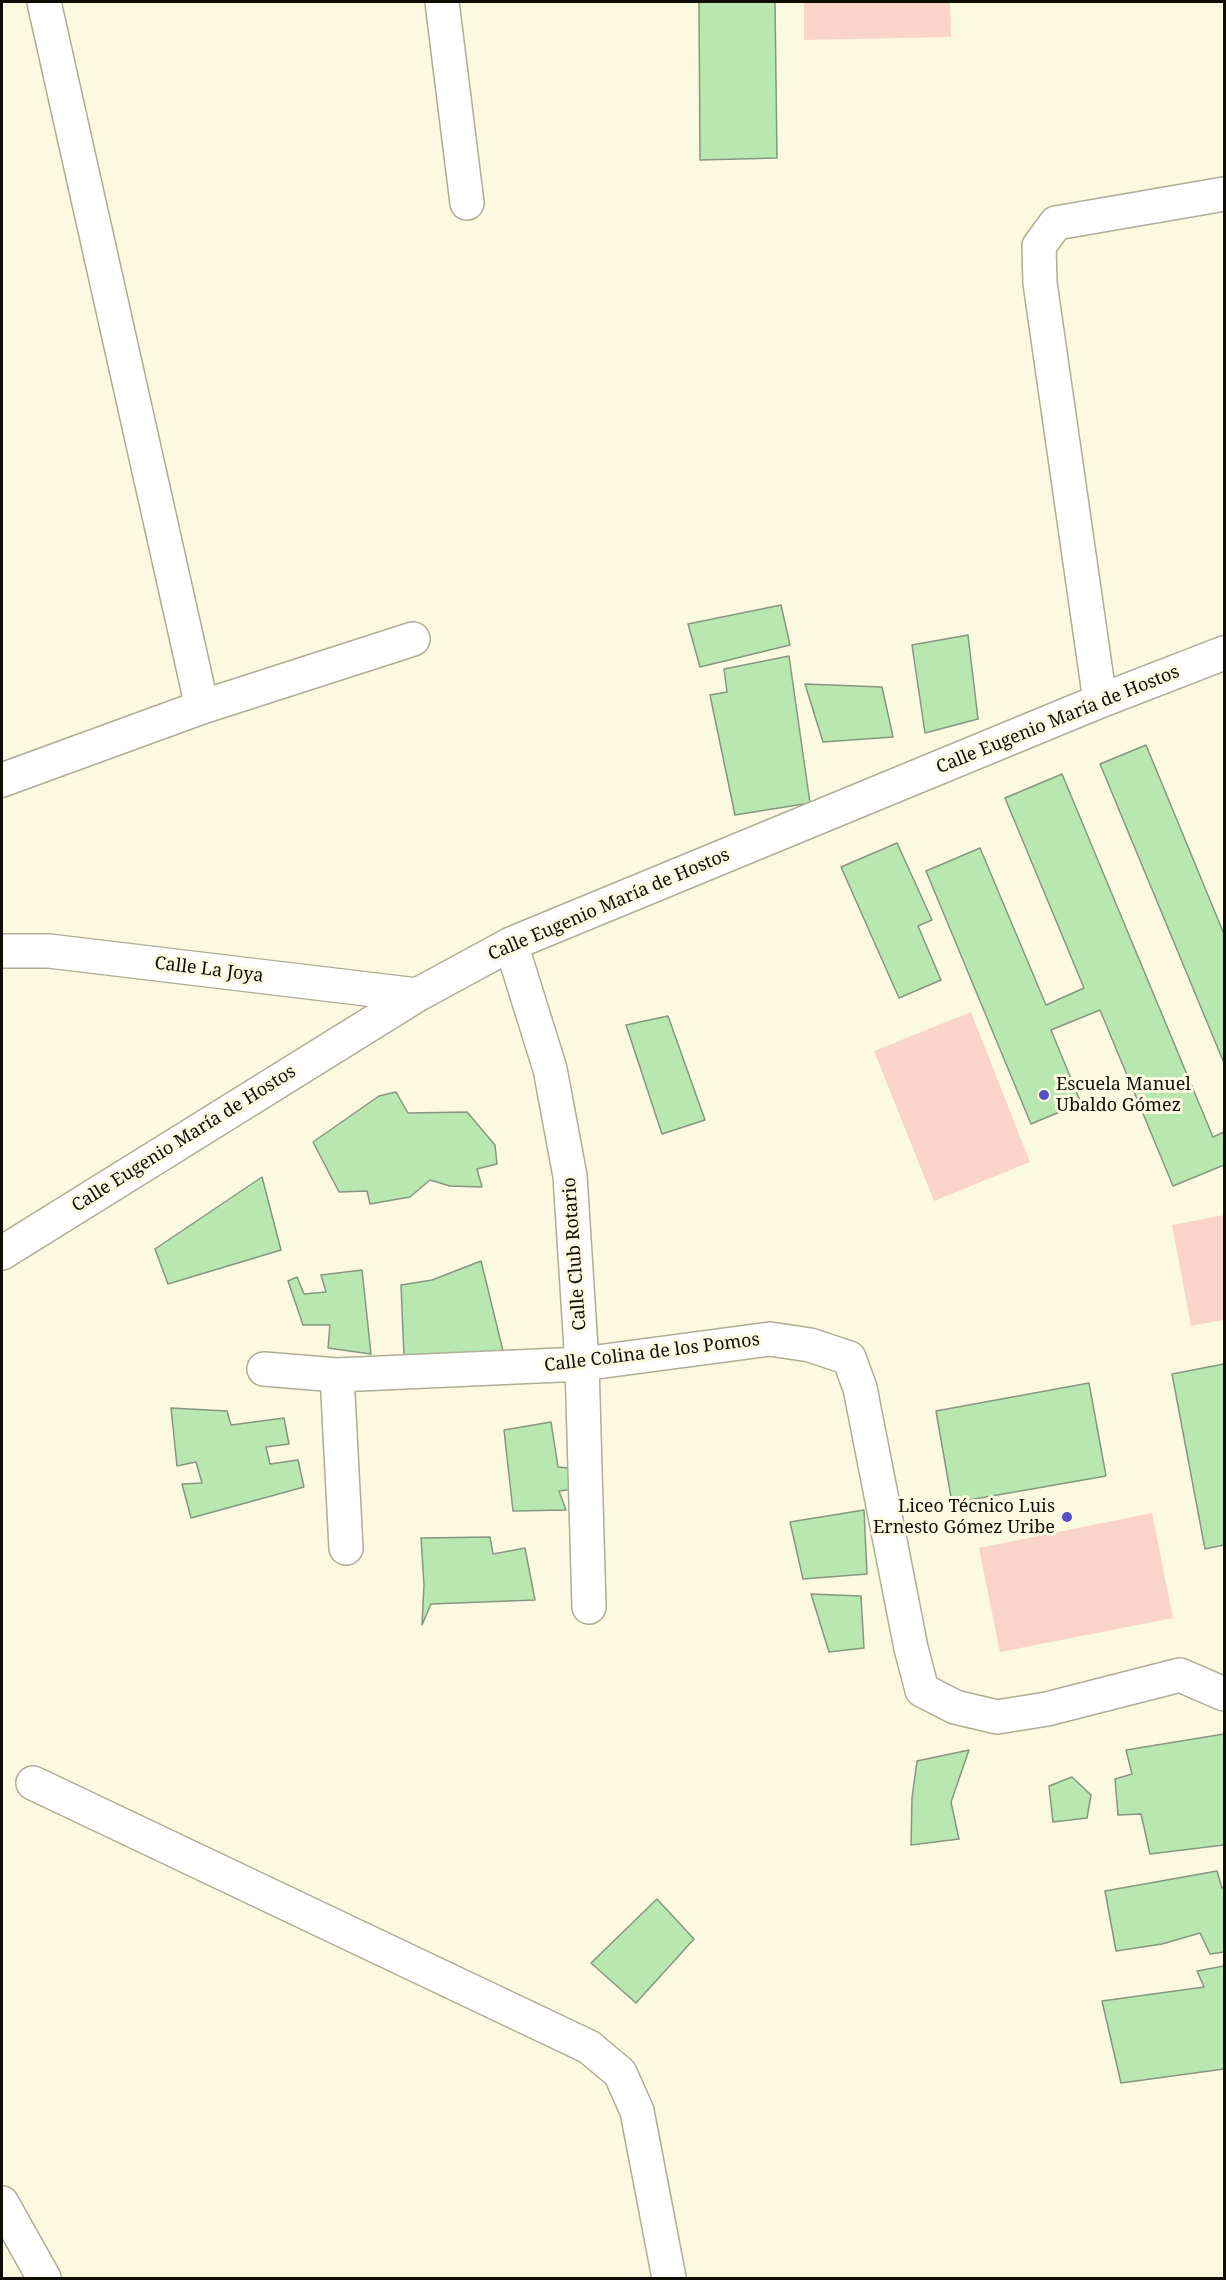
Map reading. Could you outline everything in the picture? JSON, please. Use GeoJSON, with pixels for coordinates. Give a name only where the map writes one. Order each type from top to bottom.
{"type":"FeatureCollection","features":[{"type":"Feature","properties":{"kind":"street"},"geometry":{"type":"LineString","coordinates":[[44,2],[202,707]]}},
{"type":"Feature","properties":{"kind":"street"},"geometry":{"type":"LineString","coordinates":[[442,2],[468,203]]}},
{"type":"Feature","properties":{"kind":"street"},"geometry":{"type":"LineString","coordinates":[[1100,701],[1040,283],[1039,246],[1056,223],[1224,194]]}},
{"type":"Feature","properties":{"kind":"street"},"geometry":{"type":"LineString","coordinates":[[2,780],[202,707],[412,639]]}},
{"type":"Feature","properties":{"kind":"street","name":"Calle Eugenio María de Hostos"},"geometry":{"type":"LineString","coordinates":[[2,1253],[417,995],[511,944],[1100,701],[1224,653]]}},
{"type":"Feature","properties":{"kind":"street","name":"Calle Club Rotario"},"geometry":{"type":"LineString","coordinates":[[511,944],[550,1070],[570,1176],[582,1364],[589,1607]]}},
{"type":"Feature","properties":{"kind":"street","name":"Calle La Joya"},"geometry":{"type":"LineString","coordinates":[[2,951],[49,951],[417,995]]}},
{"type":"Feature","properties":{"kind":"street","name":"Calle Colina de los Pomos"},"geometry":{"type":"LineString","coordinates":[[264,1369],[337,1375],[582,1364],[770,1339],[810,1345],[849,1358],[860,1388],[911,1647],[922,1690],[955,1707],[997,1717],[1047,1709],[1180,1675],[1224,1694]]}},
{"type":"Feature","properties":{"kind":"street"},"geometry":{"type":"LineString","coordinates":[[337,1375],[346,1548]]}},
{"type":"Feature","properties":{"kind":"street"},"geometry":{"type":"LineString","coordinates":[[33,1783],[589,2047],[620,2073],[637,2111],[669,2278]]}},
{"type":"Feature","properties":{"kind":"street"},"geometry":{"type":"LineString","coordinates":[[2,2203],[44,2278]]}},
{"type":"Feature","properties":{"kind":"shaded area"},"geometry":{"type":"Polygon","coordinates":[[[804,2],[950,2],[951,37],[804,40],[804,2]]]}},
{"type":"Feature","properties":{"kind":"shaded area"},"geometry":{"type":"Polygon","coordinates":[[[971,1012],[1030,1162],[934,1201],[874,1051],[971,1012]]]}},
{"type":"Feature","properties":{"kind":"shaded area"},"geometry":{"type":"Polygon","coordinates":[[[1224,1215],[1224,1320],[1191,1326],[1172,1225],[1224,1215]]]}},
{"type":"Feature","properties":{"kind":"shaded area"},"geometry":{"type":"Polygon","coordinates":[[[1152,1513],[1173,1618],[1000,1652],[979,1548],[1152,1513]]]}},
{"type":"Feature","properties":{"kind":"building"},"geometry":{"type":"Polygon","coordinates":[[[699,2],[775,2],[777,158],[700,160],[699,2]]]}},
{"type":"Feature","properties":{"kind":"building"},"geometry":{"type":"Polygon","coordinates":[[[781,605],[790,645],[700,667],[688,624],[781,605]]]}},
{"type":"Feature","properties":{"kind":"building"},"geometry":{"type":"Polygon","coordinates":[[[968,635],[978,719],[925,733],[912,645],[968,635]]]}},
{"type":"Feature","properties":{"kind":"building"},"geometry":{"type":"Polygon","coordinates":[[[789,656],[810,803],[735,815],[710,695],[727,692],[724,669],[789,656]]]}},
{"type":"Feature","properties":{"kind":"building"},"geometry":{"type":"Polygon","coordinates":[[[805,684],[882,687],[893,737],[823,742],[805,684]]]}},
{"type":"Feature","properties":{"kind":"building"},"geometry":{"type":"Polygon","coordinates":[[[1146,745],[1224,934],[1224,1063],[1100,764],[1146,745]]]}},
{"type":"Feature","properties":{"kind":"building"},"geometry":{"type":"Polygon","coordinates":[[[1062,774],[1213,1137],[1224,1132],[1224,1165],[1173,1186],[1100,1010],[1051,1030],[1081,1103],[1031,1124],[926,871],[980,848],[1046,1005],[1084,988],[1005,798],[1062,774]]]}},
{"type":"Feature","properties":{"kind":"building"},"geometry":{"type":"Polygon","coordinates":[[[897,843],[932,920],[918,926],[941,980],[899,998],[841,867],[897,843]]]}},
{"type":"Feature","properties":{"kind":"building"},"geometry":{"type":"Polygon","coordinates":[[[668,1016],[705,1120],[662,1134],[626,1025],[668,1016]]]}},
{"type":"Feature","properties":{"kind":"building"},"geometry":{"type":"Polygon","coordinates":[[[396,1092],[408,1113],[467,1112],[495,1145],[497,1164],[477,1169],[482,1187],[450,1186],[430,1180],[410,1197],[370,1204],[367,1191],[339,1192],[313,1142],[379,1096],[396,1092]]]}},
{"type":"Feature","properties":{"kind":"building"},"geometry":{"type":"Polygon","coordinates":[[[262,1177],[281,1250],[168,1284],[155,1249],[262,1177]]]}},
{"type":"Feature","properties":{"kind":"building"},"geometry":{"type":"Polygon","coordinates":[[[481,1261],[505,1359],[404,1357],[401,1285],[432,1280],[481,1261]]]}},
{"type":"Feature","properties":{"kind":"building"},"geometry":{"type":"Polygon","coordinates":[[[362,1270],[371,1354],[328,1348],[330,1325],[303,1325],[288,1281],[297,1277],[304,1294],[326,1292],[321,1275],[362,1270]]]}},
{"type":"Feature","properties":{"kind":"building"},"geometry":{"type":"Polygon","coordinates":[[[1224,1364],[1224,1545],[1205,1549],[1172,1374],[1224,1364]]]}},
{"type":"Feature","properties":{"kind":"building"},"geometry":{"type":"Polygon","coordinates":[[[1089,1383],[1106,1476],[952,1503],[936,1411],[1089,1383]]]}},
{"type":"Feature","properties":{"kind":"building"},"geometry":{"type":"Polygon","coordinates":[[[171,1408],[227,1411],[231,1425],[284,1418],[289,1444],[266,1447],[270,1464],[298,1460],[304,1487],[191,1518],[182,1484],[202,1483],[196,1462],[177,1466],[171,1408]]]}},
{"type":"Feature","properties":{"kind":"building"},"geometry":{"type":"Polygon","coordinates":[[[551,1422],[558,1467],[581,1469],[582,1488],[559,1491],[566,1510],[513,1511],[504,1430],[551,1422]]]}},
{"type":"Feature","properties":{"kind":"building"},"geometry":{"type":"Polygon","coordinates":[[[864,1510],[867,1574],[803,1579],[790,1522],[864,1510]]]}},
{"type":"Feature","properties":{"kind":"building"},"geometry":{"type":"Polygon","coordinates":[[[490,1537],[493,1554],[525,1548],[535,1600],[431,1604],[422,1625],[424,1585],[421,1538],[490,1537]]]}},
{"type":"Feature","properties":{"kind":"building"},"geometry":{"type":"Polygon","coordinates":[[[811,1594],[861,1596],[864,1648],[829,1652],[811,1594]]]}},
{"type":"Feature","properties":{"kind":"building"},"geometry":{"type":"Polygon","coordinates":[[[1224,1734],[1224,1845],[1150,1854],[1141,1814],[1118,1815],[1115,1779],[1132,1774],[1126,1750],[1224,1734]]]}},
{"type":"Feature","properties":{"kind":"building"},"geometry":{"type":"Polygon","coordinates":[[[969,1750],[951,1802],[959,1839],[911,1845],[912,1798],[917,1761],[969,1750]]]}},
{"type":"Feature","properties":{"kind":"building"},"geometry":{"type":"Polygon","coordinates":[[[1072,1777],[1091,1795],[1087,1818],[1053,1822],[1049,1786],[1072,1777]]]}},
{"type":"Feature","properties":{"kind":"building"},"geometry":{"type":"Polygon","coordinates":[[[1217,1871],[1222,1888],[1224,1887],[1224,1952],[1210,1954],[1200,1933],[1162,1944],[1116,1951],[1105,1891],[1217,1871]]]}},
{"type":"Feature","properties":{"kind":"building"},"geometry":{"type":"Polygon","coordinates":[[[657,1899],[694,1939],[636,2003],[591,1963],[657,1899]]]}},
{"type":"Feature","properties":{"kind":"building"},"geometry":{"type":"Polygon","coordinates":[[[1224,1966],[1224,2069],[1121,2083],[1102,2001],[1204,1987],[1197,1971],[1224,1966]]]}},
{"type":"Feature","properties":{"kind":"place","name":"Escuela Manuel Ubaldo Gómez"},"geometry":{"type":"Point","coordinates":[1044,1095]}},
{"type":"Feature","properties":{"kind":"place","name":"Liceo Técnico Luis Ernesto Gómez Uribe"},"geometry":{"type":"Point","coordinates":[1067,1517]}}]}
